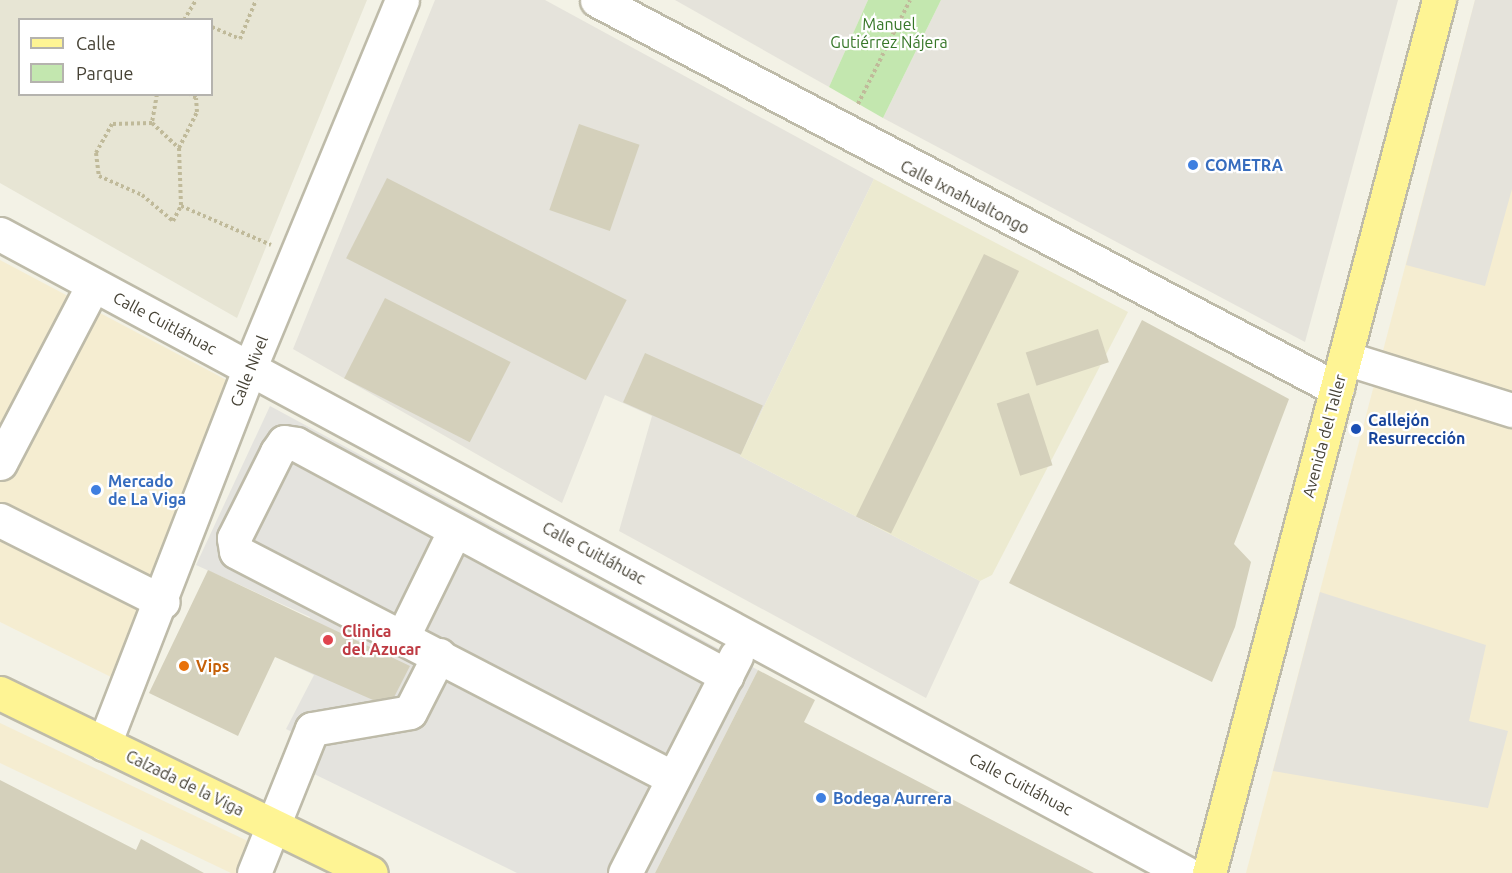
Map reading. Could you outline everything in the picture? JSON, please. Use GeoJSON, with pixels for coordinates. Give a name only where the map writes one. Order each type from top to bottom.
{"type":"FeatureCollection","features":[{"type":"Feature","properties":{"kind":"main road","name":"Avenida del Taller"},"geometry":{"type":"LineString","coordinates":[[1209,873],[1439,0]]}},
{"type":"Feature","properties":{"kind":"main road","name":"Calzada de la Viga"},"geometry":{"type":"LineString","coordinates":[[0,693],[371,873]]}},
{"type":"Feature","properties":{"kind":"street","name":"Calle Nivel"},"geometry":{"type":"LineString","coordinates":[[104,744],[163,602],[250,367],[402,0]]}},
{"type":"Feature","properties":{"kind":"street","name":"Calle Ixnahualtongo"},"geometry":{"type":"LineString","coordinates":[[597,0],[843,134],[1337,389]]}},
{"type":"Feature","properties":{"kind":"street","name":"Calle Cuitláhuac"},"geometry":{"type":"LineString","coordinates":[[0,234],[1186,873]]}},
{"type":"Feature","properties":{"kind":"street"},"geometry":{"type":"LineString","coordinates":[[0,463],[93,285]]}},
{"type":"Feature","properties":{"kind":"street"},"geometry":{"type":"LineString","coordinates":[[1345,358],[1512,410]]}},
{"type":"Feature","properties":{"kind":"street"},"geometry":{"type":"LineString","coordinates":[[673,778],[236,551],[234,538],[280,446],[290,442],[726,676]]}},
{"type":"Feature","properties":{"kind":"street"},"geometry":{"type":"LineString","coordinates":[[0,520],[163,602]]}},
{"type":"Feature","properties":{"kind":"street"},"geometry":{"type":"LineString","coordinates":[[403,636],[455,530]]}},
{"type":"Feature","properties":{"kind":"street"},"geometry":{"type":"LineString","coordinates":[[625,873],[747,636]]}},
{"type":"Feature","properties":{"kind":"street"},"geometry":{"type":"LineString","coordinates":[[254,873],[312,729],[410,712],[439,655]]}},
{"type":"Feature","properties":{"kind":"path"},"geometry":{"type":"LineString","coordinates":[[185,18],[196,0]]}},
{"type":"Feature","properties":{"kind":"path"},"geometry":{"type":"LineString","coordinates":[[213,27],[240,39],[256,0]]}},
{"type":"Feature","properties":{"kind":"path"},"geometry":{"type":"LineString","coordinates":[[843,134],[910,0]]}},
{"type":"Feature","properties":{"kind":"path"},"geometry":{"type":"LineString","coordinates":[[152,123],[157,96]]}},
{"type":"Feature","properties":{"kind":"path"},"geometry":{"type":"LineString","coordinates":[[179,148],[152,123],[112,124],[96,153],[99,176],[142,195],[173,221],[181,206],[179,148],[197,112],[196,98],[193,96]]}},
{"type":"Feature","properties":{"kind":"path"},"geometry":{"type":"LineString","coordinates":[[181,206],[296,257]]}},
{"type":"Feature","properties":{"kind":"shaded area"},"geometry":{"type":"Polygon","coordinates":[[[0,0],[367,0],[237,318],[0,183],[0,0]]]}},
{"type":"Feature","properties":{"kind":"shaded area"},"geometry":{"type":"Polygon","coordinates":[[[435,0],[545,0],[874,179],[740,456],[980,581],[926,698],[619,531],[652,416],[605,395],[562,503],[293,349],[435,0]]]}},
{"type":"Feature","properties":{"kind":"shaded area"},"geometry":{"type":"Polygon","coordinates":[[[675,0],[868,0],[829,87],[675,0]]]}},
{"type":"Feature","properties":{"kind":"shaded area"},"geometry":{"type":"Polygon","coordinates":[[[941,0],[1398,0],[1305,342],[883,118],[941,0]]]}},
{"type":"Feature","properties":{"kind":"shaded area"},"geometry":{"type":"Polygon","coordinates":[[[1475,0],[1512,0],[1512,873],[1246,873],[1475,0]]]}},
{"type":"Feature","properties":{"kind":"shaded area"},"geometry":{"type":"Polygon","coordinates":[[[1475,0],[1512,0],[1512,189],[1485,286],[1406,265],[1475,0]]]}},
{"type":"Feature","properties":{"kind":"shaded area"},"geometry":{"type":"Polygon","coordinates":[[[874,179],[1128,312],[992,575],[980,581],[740,456],[874,179]]]}},
{"type":"Feature","properties":{"kind":"shaded area","name":"Mercado de La Viga"},"geometry":{"type":"Polygon","coordinates":[[[0,260],[234,384],[115,679],[0,622],[0,260]]]}},
{"type":"Feature","properties":{"kind":"shaded area"},"geometry":{"type":"Polygon","coordinates":[[[270,406],[758,670],[655,873],[517,873],[310,772],[322,747],[286,729],[314,675],[288,663],[310,617],[196,565],[270,406]]]}},
{"type":"Feature","properties":{"kind":"shaded area"},"geometry":{"type":"Polygon","coordinates":[[[1320,592],[1486,645],[1469,721],[1508,731],[1488,808],[1273,771],[1320,592]]]}},
{"type":"Feature","properties":{"kind":"shaded area"},"geometry":{"type":"Polygon","coordinates":[[[0,723],[254,844],[241,873],[231,873],[0,763],[0,723]]]}},
{"type":"Feature","properties":{"kind":"green space","name":"Manuel Gutiérrez Nájera"},"geometry":{"type":"Polygon","coordinates":[[[868,0],[941,0],[883,118],[829,87],[868,0]]]}},
{"type":"Feature","properties":{"kind":"building"},"geometry":{"type":"Polygon","coordinates":[[[579,124],[640,145],[610,231],[549,210],[579,124]]]}},
{"type":"Feature","properties":{"kind":"building"},"geometry":{"type":"Polygon","coordinates":[[[387,178],[627,300],[586,380],[346,258],[387,178]]]}},
{"type":"Feature","properties":{"kind":"building"},"geometry":{"type":"Polygon","coordinates":[[[984,254],[1019,271],[891,534],[856,516],[984,254]]]}},
{"type":"Feature","properties":{"kind":"building"},"geometry":{"type":"Polygon","coordinates":[[[385,298],[511,362],[470,442],[344,378],[385,298]]]}},
{"type":"Feature","properties":{"kind":"building"},"geometry":{"type":"Polygon","coordinates":[[[1142,320],[1289,399],[1234,544],[1251,562],[1235,627],[1212,682],[1009,583],[1142,320]]]}},
{"type":"Feature","properties":{"kind":"building"},"geometry":{"type":"Polygon","coordinates":[[[1098,329],[1109,362],[1037,386],[1026,352],[1098,329]]]}},
{"type":"Feature","properties":{"kind":"building"},"geometry":{"type":"Polygon","coordinates":[[[645,353],[763,405],[741,455],[623,402],[645,353]]]}},
{"type":"Feature","properties":{"kind":"building"},"geometry":{"type":"Polygon","coordinates":[[[1029,393],[1052,465],[1020,476],[997,404],[1029,393]]]}},
{"type":"Feature","properties":{"kind":"building"},"geometry":{"type":"Polygon","coordinates":[[[208,570],[410,666],[389,707],[275,657],[238,736],[149,693],[208,570]]]}},
{"type":"Feature","properties":{"kind":"building","name":"Bodega Aurrera"},"geometry":{"type":"Polygon","coordinates":[[[758,670],[815,700],[804,722],[1094,873],[655,873],[758,670]]]}},
{"type":"Feature","properties":{"kind":"building"},"geometry":{"type":"Polygon","coordinates":[[[0,780],[136,850],[141,839],[204,873],[0,873],[0,780]]]}},
{"type":"Feature","properties":{"kind":"place","name":"COMETRA"},"geometry":{"type":"Point","coordinates":[1193,165]}},
{"type":"Feature","properties":{"kind":"place","name":"Callejón Resurrección"},"geometry":{"type":"Point","coordinates":[1356,429]}},
{"type":"Feature","properties":{"kind":"place","name":"Mercado de La Viga"},"geometry":{"type":"Point","coordinates":[96,490]}},
{"type":"Feature","properties":{"kind":"place","name":"Clinica del Azucar"},"geometry":{"type":"Point","coordinates":[328,640]}},
{"type":"Feature","properties":{"kind":"place","name":"Vips"},"geometry":{"type":"Point","coordinates":[184,666]}},
{"type":"Feature","properties":{"kind":"place","name":"Bodega Aurrera"},"geometry":{"type":"Point","coordinates":[821,798]}}]}
